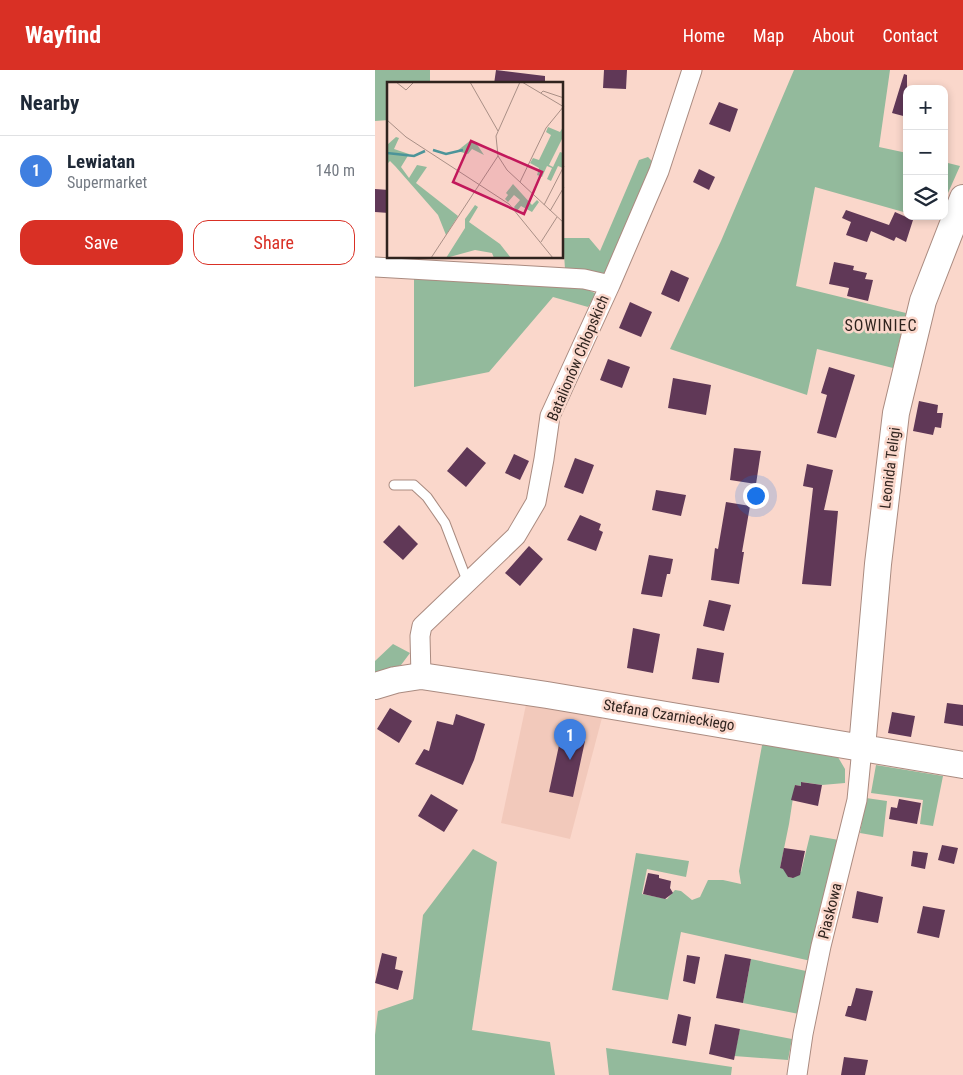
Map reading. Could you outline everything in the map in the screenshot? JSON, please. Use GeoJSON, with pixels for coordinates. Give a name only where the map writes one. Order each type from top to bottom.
{"type":"FeatureCollection","features":[{"type":"Feature","properties":{"kind":"street","name":"Batalionów Chłopskich"},"geometry":{"type":"LineString","coordinates":[[421,676],[420,636],[422,626],[516,536],[536,502],[545,459],[550,416],[610,285],[659,171],[692,70]]}},
{"type":"Feature","properties":{"kind":"street","name":"Leonida Teligi"},"geometry":{"type":"LineString","coordinates":[[862,748],[879,564],[896,413],[923,301],[963,198]]}},
{"type":"Feature","properties":{"kind":"street"},"geometry":{"type":"LineString","coordinates":[[375,268],[584,279],[610,285]]}},
{"type":"Feature","properties":{"kind":"street","name":"Stefana Czarnieckiego"},"geometry":{"type":"LineString","coordinates":[[375,686],[395,680],[421,676],[547,695],[963,765]]}},
{"type":"Feature","properties":{"kind":"street","name":"Piaskowa"},"geometry":{"type":"LineString","coordinates":[[797,1075],[803,1034],[821,946],[857,800],[862,748]]}},
{"type":"Feature","properties":{"kind":"lane"},"geometry":{"type":"LineString","coordinates":[[394,485],[414,485],[427,497],[445,523],[468,583]]}},
{"type":"Feature","properties":{"kind":"shaded area"},"geometry":{"type":"Polygon","coordinates":[[[527,700],[603,714],[570,839],[501,823],[527,700]]]}},
{"type":"Feature","properties":{"kind":"green space"},"geometry":{"type":"Polygon","coordinates":[[[375,70],[430,70],[430,82],[387,82],[387,120],[375,121],[375,70]]]}},
{"type":"Feature","properties":{"kind":"green space"},"geometry":{"type":"Polygon","coordinates":[[[794,70],[890,70],[879,147],[903,152],[903,212],[815,187],[796,286],[906,313],[893,368],[817,349],[807,395],[670,349],[721,241],[794,70]]]}},
{"type":"Feature","properties":{"kind":"green space"},"geometry":{"type":"Polygon","coordinates":[[[648,157],[654,163],[612,268],[602,275],[565,269],[564,238],[589,238],[600,251],[639,160],[648,157]]]}},
{"type":"Feature","properties":{"kind":"green space"},"geometry":{"type":"Polygon","coordinates":[[[948,163],[960,166],[948,193],[948,163]]]}},
{"type":"Feature","properties":{"kind":"green space"},"geometry":{"type":"Polygon","coordinates":[[[414,276],[577,285],[597,294],[588,307],[553,297],[489,372],[414,387],[414,276]]]}},
{"type":"Feature","properties":{"kind":"green space"},"geometry":{"type":"Polygon","coordinates":[[[393,644],[410,653],[401,665],[375,675],[375,661],[393,644]]]}},
{"type":"Feature","properties":{"kind":"green space"},"geometry":{"type":"Polygon","coordinates":[[[763,740],[835,752],[845,769],[845,783],[822,785],[802,782],[801,786],[795,785],[780,868],[786,869],[788,877],[792,878],[797,871],[801,872],[810,835],[839,840],[811,961],[681,932],[668,1000],[612,990],[636,853],[689,861],[686,877],[647,869],[642,894],[667,899],[675,890],[681,891],[692,900],[700,897],[708,880],[723,880],[741,884],[739,871],[763,740]]]}},
{"type":"Feature","properties":{"kind":"green space"},"geometry":{"type":"Polygon","coordinates":[[[876,765],[943,776],[933,826],[920,824],[923,800],[871,793],[876,765]]]}},
{"type":"Feature","properties":{"kind":"green space"},"geometry":{"type":"Polygon","coordinates":[[[866,798],[887,801],[883,837],[860,833],[866,798]]]}},
{"type":"Feature","properties":{"kind":"green space"},"geometry":{"type":"Polygon","coordinates":[[[473,849],[497,862],[472,1030],[550,1042],[555,1075],[375,1075],[375,1035],[378,1011],[413,999],[423,915],[473,849]]]}},
{"type":"Feature","properties":{"kind":"green space"},"geometry":{"type":"Polygon","coordinates":[[[751,959],[806,971],[799,1014],[743,1003],[751,959]]]}},
{"type":"Feature","properties":{"kind":"green space"},"geometry":{"type":"Polygon","coordinates":[[[740,1029],[792,1039],[788,1060],[734,1056],[740,1029]]]}},
{"type":"Feature","properties":{"kind":"green space"},"geometry":{"type":"Polygon","coordinates":[[[606,1048],[732,1067],[731,1075],[609,1075],[606,1048]]]}},
{"type":"Feature","properties":{"kind":"building"},"geometry":{"type":"Polygon","coordinates":[[[496,70],[545,76],[545,82],[494,82],[496,70]]]}},
{"type":"Feature","properties":{"kind":"building"},"geometry":{"type":"Polygon","coordinates":[[[604,70],[627,70],[626,89],[603,88],[604,70]]]}},
{"type":"Feature","properties":{"kind":"building"},"geometry":{"type":"Polygon","coordinates":[[[904,74],[907,75],[907,85],[903,85],[903,116],[892,113],[904,74]]]}},
{"type":"Feature","properties":{"kind":"building"},"geometry":{"type":"Polygon","coordinates":[[[719,102],[738,109],[730,132],[709,124],[719,102]]]}},
{"type":"Feature","properties":{"kind":"building"},"geometry":{"type":"Polygon","coordinates":[[[699,169],[715,177],[709,190],[693,182],[699,169]]]}},
{"type":"Feature","properties":{"kind":"building"},"geometry":{"type":"Polygon","coordinates":[[[375,189],[387,190],[387,213],[375,212],[375,189]]]}},
{"type":"Feature","properties":{"kind":"building"},"geometry":{"type":"Polygon","coordinates":[[[846,210],[889,225],[895,212],[903,216],[903,220],[913,220],[906,242],[896,237],[894,241],[871,231],[867,242],[846,235],[851,222],[842,218],[846,210]]]}},
{"type":"Feature","properties":{"kind":"building"},"geometry":{"type":"Polygon","coordinates":[[[834,262],[854,266],[853,270],[867,273],[865,279],[873,280],[868,301],[847,296],[849,288],[829,284],[834,262]]]}},
{"type":"Feature","properties":{"kind":"building"},"geometry":{"type":"Polygon","coordinates":[[[671,270],[689,278],[679,302],[661,294],[671,270]]]}},
{"type":"Feature","properties":{"kind":"building"},"geometry":{"type":"Polygon","coordinates":[[[630,302],[652,312],[641,337],[619,328],[630,302]]]}},
{"type":"Feature","properties":{"kind":"building"},"geometry":{"type":"Polygon","coordinates":[[[608,359],[630,367],[622,388],[600,380],[608,359]]]}},
{"type":"Feature","properties":{"kind":"building"},"geometry":{"type":"Polygon","coordinates":[[[829,367],[855,375],[836,438],[817,433],[827,395],[821,393],[829,367]]]}},
{"type":"Feature","properties":{"kind":"building"},"geometry":{"type":"Polygon","coordinates":[[[673,378],[711,385],[706,415],[668,408],[673,378]]]}},
{"type":"Feature","properties":{"kind":"building"},"geometry":{"type":"Polygon","coordinates":[[[919,401],[938,405],[937,413],[943,413],[941,428],[935,427],[933,435],[913,431],[919,401]]]}},
{"type":"Feature","properties":{"kind":"building"},"geometry":{"type":"Polygon","coordinates":[[[467,447],[486,463],[466,487],[447,471],[467,447]]]}},
{"type":"Feature","properties":{"kind":"building"},"geometry":{"type":"Polygon","coordinates":[[[734,448],[761,451],[756,484],[730,480],[734,448]]]}},
{"type":"Feature","properties":{"kind":"building"},"geometry":{"type":"Polygon","coordinates":[[[514,454],[529,461],[520,480],[505,473],[514,454]]]}},
{"type":"Feature","properties":{"kind":"building"},"geometry":{"type":"Polygon","coordinates":[[[575,458],[594,465],[583,494],[564,487],[575,458]]]}},
{"type":"Feature","properties":{"kind":"building"},"geometry":{"type":"Polygon","coordinates":[[[807,464],[833,470],[824,510],[838,511],[831,586],[802,584],[813,488],[803,486],[807,464]]]}},
{"type":"Feature","properties":{"kind":"building"},"geometry":{"type":"Polygon","coordinates":[[[656,490],[686,495],[681,516],[652,510],[656,490]]]}},
{"type":"Feature","properties":{"kind":"building"},"geometry":{"type":"Polygon","coordinates":[[[726,502],[750,506],[739,584],[711,580],[715,548],[718,549],[726,502]]]}},
{"type":"Feature","properties":{"kind":"building"},"geometry":{"type":"Polygon","coordinates":[[[580,515],[601,524],[599,530],[603,532],[596,551],[567,540],[580,515]]]}},
{"type":"Feature","properties":{"kind":"building"},"geometry":{"type":"Polygon","coordinates":[[[399,525],[418,544],[403,560],[383,542],[399,525]]]}},
{"type":"Feature","properties":{"kind":"building"},"geometry":{"type":"Polygon","coordinates":[[[529,546],[543,559],[520,586],[505,573],[529,546]]]}},
{"type":"Feature","properties":{"kind":"building"},"geometry":{"type":"Polygon","coordinates":[[[649,555],[673,559],[670,574],[667,574],[662,597],[641,594],[649,555]]]}},
{"type":"Feature","properties":{"kind":"building"},"geometry":{"type":"Polygon","coordinates":[[[709,600],[731,605],[724,631],[703,626],[709,600]]]}},
{"type":"Feature","properties":{"kind":"building"},"geometry":{"type":"Polygon","coordinates":[[[633,628],[660,634],[653,673],[627,668],[633,628]]]}},
{"type":"Feature","properties":{"kind":"building"},"geometry":{"type":"Polygon","coordinates":[[[697,648],[724,653],[719,683],[692,679],[697,648]]]}},
{"type":"Feature","properties":{"kind":"building"},"geometry":{"type":"Polygon","coordinates":[[[947,703],[963,705],[963,726],[944,723],[947,703]]]}},
{"type":"Feature","properties":{"kind":"building"},"geometry":{"type":"Polygon","coordinates":[[[390,708],[412,721],[399,743],[377,729],[390,708]]]}},
{"type":"Feature","properties":{"kind":"building"},"geometry":{"type":"Polygon","coordinates":[[[892,712],[915,716],[911,737],[888,733],[892,712]]]}},
{"type":"Feature","properties":{"kind":"building"},"geometry":{"type":"Polygon","coordinates":[[[456,714],[485,724],[474,760],[463,785],[415,764],[424,749],[429,751],[437,721],[453,725],[456,714]]]}},
{"type":"Feature","properties":{"kind":"building"},"geometry":{"type":"Polygon","coordinates":[[[561,736],[585,741],[573,797],[549,792],[561,736]]]}},
{"type":"Feature","properties":{"kind":"building"},"geometry":{"type":"Polygon","coordinates":[[[801,782],[822,785],[818,806],[791,800],[795,785],[801,786],[801,782]]]}},
{"type":"Feature","properties":{"kind":"building"},"geometry":{"type":"Polygon","coordinates":[[[431,794],[458,810],[444,832],[418,816],[431,794]]]}},
{"type":"Feature","properties":{"kind":"building"},"geometry":{"type":"Polygon","coordinates":[[[899,799],[921,803],[917,824],[889,819],[891,807],[897,808],[899,799]]]}},
{"type":"Feature","properties":{"kind":"building"},"geometry":{"type":"Polygon","coordinates":[[[942,845],[958,848],[954,864],[938,860],[942,845]]]}},
{"type":"Feature","properties":{"kind":"building"},"geometry":{"type":"Polygon","coordinates":[[[784,848],[805,851],[800,875],[793,878],[788,877],[783,869],[780,868],[784,848]]]}},
{"type":"Feature","properties":{"kind":"building"},"geometry":{"type":"Polygon","coordinates":[[[913,851],[928,853],[925,869],[911,866],[913,851]]]}},
{"type":"Feature","properties":{"kind":"building"},"geometry":{"type":"Polygon","coordinates":[[[648,873],[659,875],[659,878],[671,881],[670,888],[673,893],[665,899],[643,894],[648,873]]]}},
{"type":"Feature","properties":{"kind":"building"},"geometry":{"type":"Polygon","coordinates":[[[857,891],[883,897],[878,923],[852,918],[857,891]]]}},
{"type":"Feature","properties":{"kind":"building"},"geometry":{"type":"Polygon","coordinates":[[[923,906],[945,910],[939,938],[917,933],[923,906]]]}},
{"type":"Feature","properties":{"kind":"building"},"geometry":{"type":"Polygon","coordinates":[[[382,953],[397,957],[395,969],[403,971],[398,990],[375,983],[382,953]]]}},
{"type":"Feature","properties":{"kind":"building"},"geometry":{"type":"Polygon","coordinates":[[[725,954],[751,959],[743,1003],[716,998],[725,954]]]}},
{"type":"Feature","properties":{"kind":"building"},"geometry":{"type":"Polygon","coordinates":[[[687,955],[700,957],[695,984],[683,981],[687,955]]]}},
{"type":"Feature","properties":{"kind":"building"},"geometry":{"type":"Polygon","coordinates":[[[856,988],[873,991],[866,1021],[845,1016],[848,1006],[851,1006],[856,988]]]}},
{"type":"Feature","properties":{"kind":"building"},"geometry":{"type":"Polygon","coordinates":[[[678,1014],[691,1017],[686,1046],[672,1043],[678,1014]]]}},
{"type":"Feature","properties":{"kind":"building"},"geometry":{"type":"Polygon","coordinates":[[[715,1024],[740,1029],[734,1060],[709,1054],[715,1024]]]}},
{"type":"Feature","properties":{"kind":"building"},"geometry":{"type":"Polygon","coordinates":[[[844,1057],[868,1060],[865,1075],[841,1075],[844,1057]]]}},
{"type":"Feature","properties":{"kind":"place","name":"Lewiatan"},"geometry":{"type":"Point","coordinates":[570,760]}},
{"type":"Feature","properties":{"kind":"district","name":"SOWINIEC"},"geometry":{"type":"Point","coordinates":[881,325]}}]}
